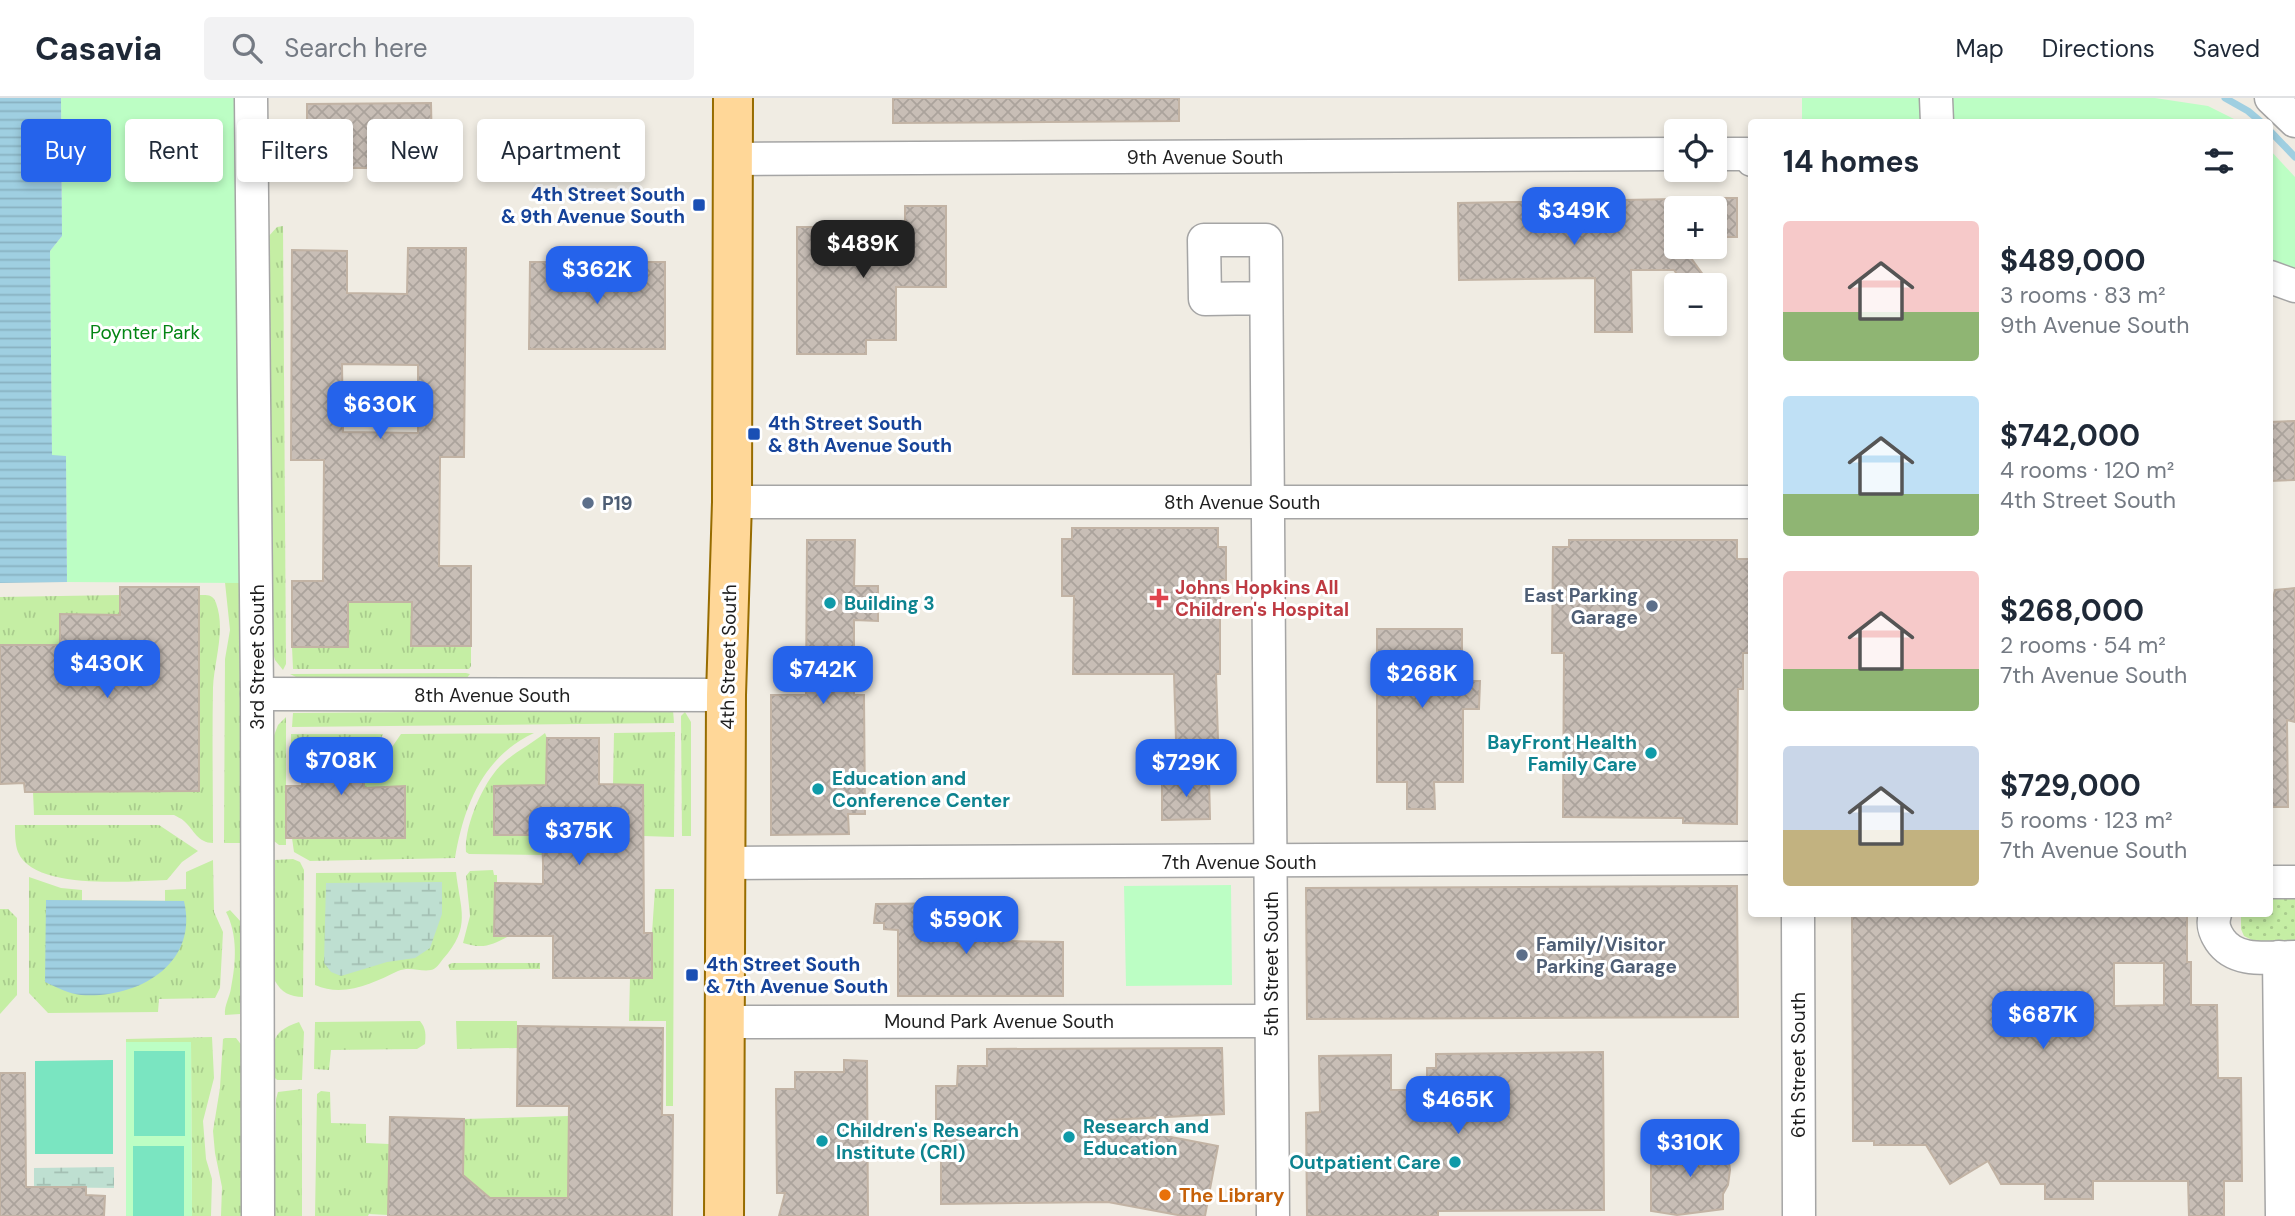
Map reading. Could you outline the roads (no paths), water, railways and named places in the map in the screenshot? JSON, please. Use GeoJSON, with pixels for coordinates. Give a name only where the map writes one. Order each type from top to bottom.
{"type":"FeatureCollection","features":[{"type":"Feature","properties":{"kind":"main road","name":"4th Street South"},"geometry":{"type":"LineString","coordinates":[[724,1216],[726,695],[732,502],[733,98]]}},
{"type":"Feature","properties":{"kind":"street","name":"3rd Street South"},"geometry":{"type":"LineString","coordinates":[[251,98],[257,694],[258,1216]]}},
{"type":"Feature","properties":{"kind":"street"},"geometry":{"type":"LineString","coordinates":[[1937,98],[1937,119]]}},
{"type":"Feature","properties":{"kind":"street"},"geometry":{"type":"LineString","coordinates":[[2271,98],[2295,121]]}},
{"type":"Feature","properties":{"kind":"street","name":"9th Avenue South"},"geometry":{"type":"LineString","coordinates":[[734,159],[1664,154]]}},
{"type":"Feature","properties":{"kind":"street"},"geometry":{"type":"LineString","coordinates":[[1727,154],[1748,155]]}},
{"type":"Feature","properties":{"kind":"street"},"geometry":{"type":"LineString","coordinates":[[2273,278],[2295,286]]}},
{"type":"Feature","properties":{"kind":"street","name":"5th Street South"},"geometry":{"type":"LineString","coordinates":[[1266,299],[1273,1216]]}},
{"type":"Feature","properties":{"kind":"street","name":"8th Avenue South"},"geometry":{"type":"LineString","coordinates":[[732,502],[1748,502]]}},
{"type":"Feature","properties":{"kind":"street","name":"8th Avenue South"},"geometry":{"type":"LineString","coordinates":[[257,694],[726,695]]}},
{"type":"Feature","properties":{"kind":"street","name":"7th Avenue South"},"geometry":{"type":"LineString","coordinates":[[726,863],[1748,858]]}},
{"type":"Feature","properties":{"kind":"street"},"geometry":{"type":"LineString","coordinates":[[2273,882],[2295,882]]}},
{"type":"Feature","properties":{"kind":"street","name":"6th Street South"},"geometry":{"type":"LineString","coordinates":[[1798,917],[1799,1216]]}},
{"type":"Feature","properties":{"kind":"street"},"geometry":{"type":"LineString","coordinates":[[2214,917],[2212,923],[2217,935],[2224,946],[2234,953],[2249,957],[2287,957],[2282,1216]]}},
{"type":"Feature","properties":{"kind":"street","name":"Mound Park Avenue South"},"geometry":{"type":"LineString","coordinates":[[726,1022],[1271,1021]]}},
{"type":"Feature","properties":{"kind":"water"},"geometry":{"type":"Polygon","coordinates":[[[0,98],[61,98],[61,119],[21,119],[21,182],[62,182],[62,236],[50,251],[52,455],[66,456],[67,582],[0,583],[0,98]]]}},
{"type":"Feature","properties":{"kind":"water"},"geometry":{"type":"Polygon","coordinates":[[[46,900],[184,901],[186,924],[182,943],[173,960],[159,974],[142,984],[102,995],[72,993],[45,982],[46,900]]]}},
{"type":"Feature","properties":{"kind":"waterway"},"geometry":{"type":"LineString","coordinates":[[2225,98],[2257,119]]}},
{"type":"Feature","properties":{"kind":"waterway"},"geometry":{"type":"LineString","coordinates":[[2273,134],[2295,157]]}},
{"type":"Feature","properties":{"kind":"place","name":"4th Street South & 9th Avenue South"},"geometry":{"type":"Point","coordinates":[699,205]}},
{"type":"Feature","properties":{"kind":"place","name":"4th Street South & 8th Avenue South"},"geometry":{"type":"Point","coordinates":[754,434]}},
{"type":"Feature","properties":{"kind":"place","name":"P19"},"geometry":{"type":"Point","coordinates":[588,503]}},
{"type":"Feature","properties":{"kind":"place","name":"Johns Hopkins All Children's Hospital"},"geometry":{"type":"Point","coordinates":[1159,598]}},
{"type":"Feature","properties":{"kind":"place","name":"Building 3"},"geometry":{"type":"Point","coordinates":[830,603]}},
{"type":"Feature","properties":{"kind":"place","name":"East Parking Garage"},"geometry":{"type":"Point","coordinates":[1652,606]}},
{"type":"Feature","properties":{"kind":"place","name":"BayFront Health Family Care"},"geometry":{"type":"Point","coordinates":[1651,753]}},
{"type":"Feature","properties":{"kind":"place","name":"Education and Conference Center"},"geometry":{"type":"Point","coordinates":[818,789]}},
{"type":"Feature","properties":{"kind":"place","name":"Family/Visitor Parking Garage"},"geometry":{"type":"Point","coordinates":[1522,955]}},
{"type":"Feature","properties":{"kind":"place","name":"4th Street South & 7th Avenue South"},"geometry":{"type":"Point","coordinates":[692,975]}},
{"type":"Feature","properties":{"kind":"place","name":"Research and Education"},"geometry":{"type":"Point","coordinates":[1069,1137]}},
{"type":"Feature","properties":{"kind":"place","name":"Children's Research Institute (CRI)"},"geometry":{"type":"Point","coordinates":[822,1141]}},
{"type":"Feature","properties":{"kind":"place","name":"Outpatient Care"},"geometry":{"type":"Point","coordinates":[1455,1162]}},
{"type":"Feature","properties":{"kind":"place","name":"The Library"},"geometry":{"type":"Point","coordinates":[1165,1195]}},
{"type":"Feature","properties":{"kind":"park label","name":"Poynter Park"},"geometry":{"type":"Point","coordinates":[145,332]}}]}
